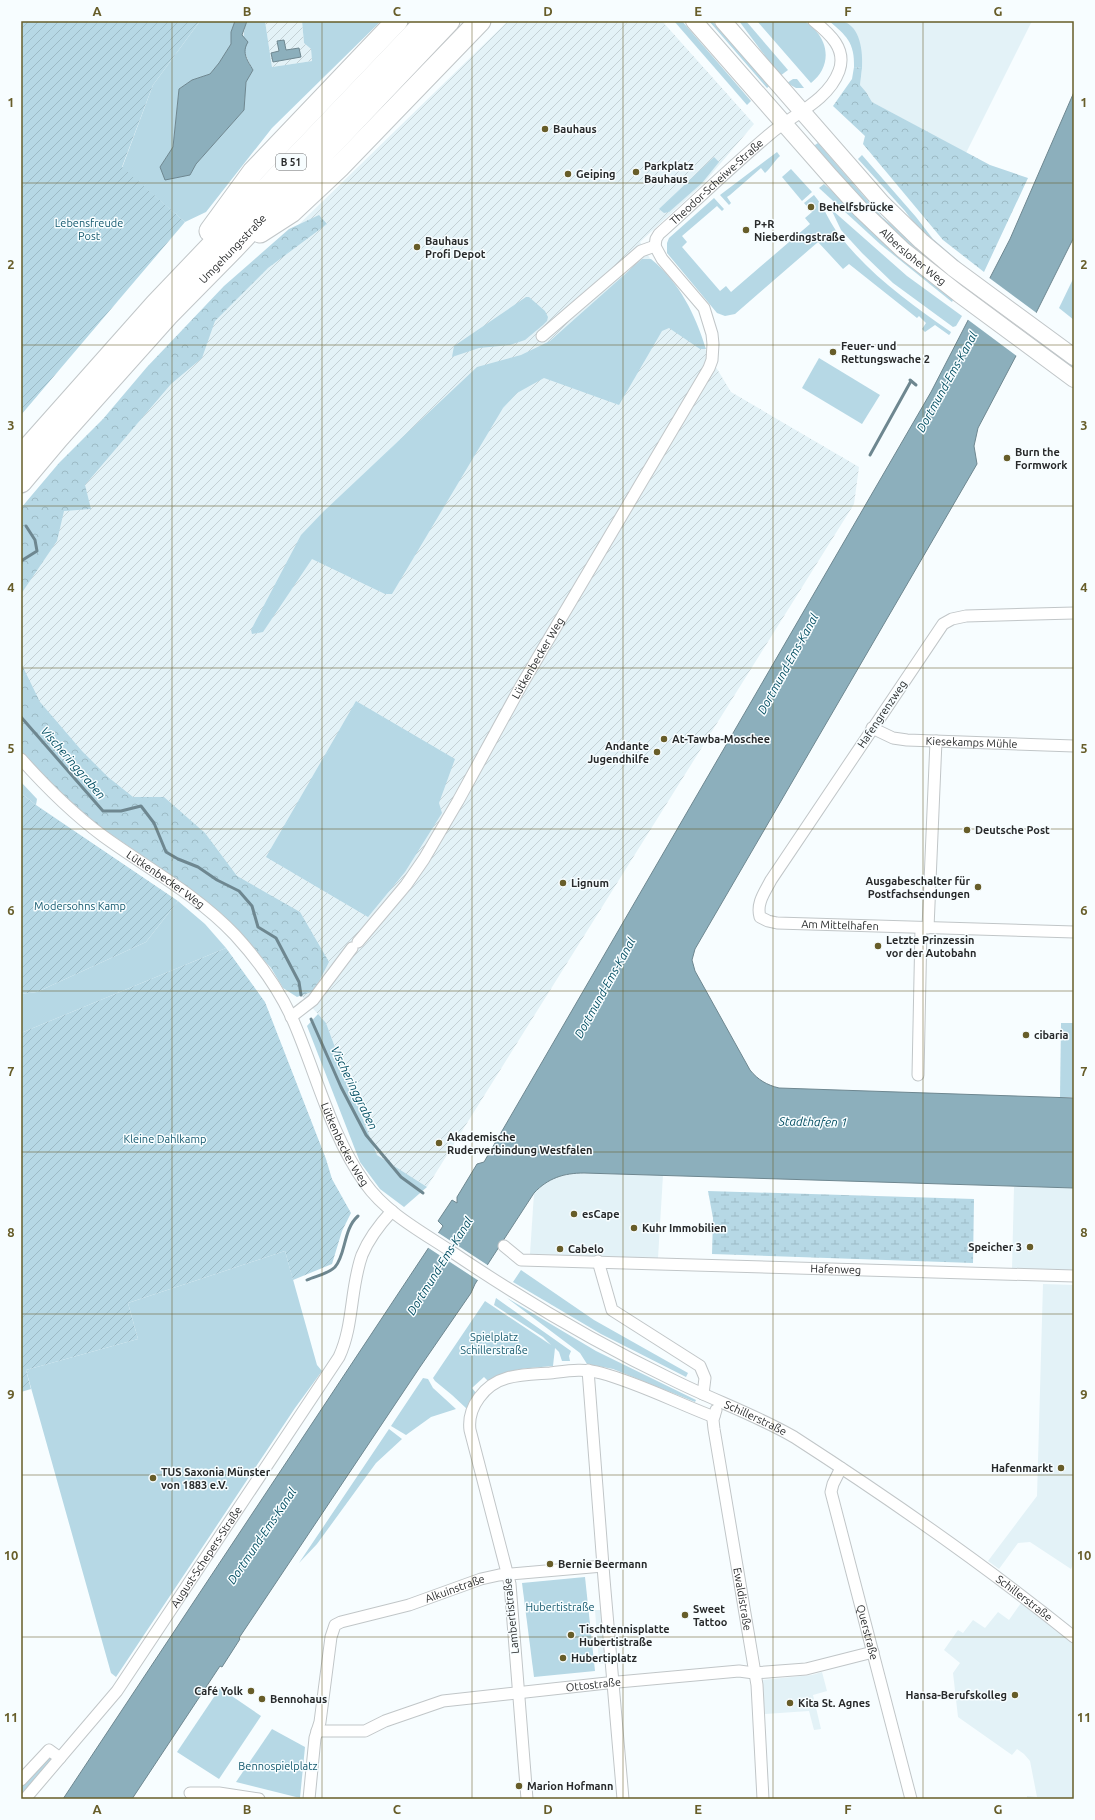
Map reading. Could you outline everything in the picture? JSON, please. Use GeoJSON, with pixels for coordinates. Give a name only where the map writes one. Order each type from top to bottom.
{"type":"FeatureCollection","features":[{"type":"Feature","properties":{"kind":"highway","name":"B 51"},"geometry":{"type":"LineString","coordinates":[[156,304],[253,172],[397,21]]}},
{"type":"Feature","properties":{"kind":"highway","name":"Umgehungsstraße"},"geometry":{"type":"LineString","coordinates":[[21,456],[156,304],[426,21]]}},
{"type":"Feature","properties":{"kind":"highway","name":"Umgehungsstraße"},"geometry":{"type":"LineString","coordinates":[[21,482],[58,438],[167,316],[230,252],[449,21]]}},
{"type":"Feature","properties":{"kind":"highway","name":"B 51"},"geometry":{"type":"LineString","coordinates":[[230,252],[291,212],[340,166],[480,21]]}},
{"type":"Feature","properties":{"kind":"main road","name":"Albersloher Weg"},"geometry":{"type":"LineString","coordinates":[[694,21],[861,210],[903,250],[959,294],[1074,379]]}},
{"type":"Feature","properties":{"kind":"main road","name":"Albersloher Weg"},"geometry":{"type":"LineString","coordinates":[[723,21],[891,211],[921,241],[967,278],[1074,357]]}},
{"type":"Feature","properties":{"kind":"street","name":"Theodor-Scheiwe-Straße"},"geometry":{"type":"LineString","coordinates":[[655,246],[659,234],[784,122],[803,110],[830,87],[839,71],[841,61],[837,44],[832,36],[814,21]]}},
{"type":"Feature","properties":{"kind":"street"},"geometry":{"type":"LineString","coordinates":[[542,336],[641,251],[655,246]]}},
{"type":"Feature","properties":{"kind":"street","name":"Lütkenbecker Weg"},"geometry":{"type":"LineString","coordinates":[[291,1017],[313,1000],[355,945],[406,885],[424,859],[523,683],[712,360],[712,334],[704,308],[662,259],[655,246]]}},
{"type":"Feature","properties":{"kind":"street","name":"Hafengrenzweg"},"geometry":{"type":"LineString","coordinates":[[760,917],[758,910],[771,880],[872,728],[944,624],[952,619],[966,616],[1074,613]]}},
{"type":"Feature","properties":{"kind":"street","name":"Kiesekamps Mühle"},"geometry":{"type":"LineString","coordinates":[[872,728],[893,738],[1074,746]]}},
{"type":"Feature","properties":{"kind":"street"},"geometry":{"type":"LineString","coordinates":[[918,1075],[924,928],[936,741]]}},
{"type":"Feature","properties":{"kind":"street","name":"Lütkenbecker Weg"},"geometry":{"type":"LineString","coordinates":[[21,759],[55,797],[82,820],[104,837],[164,877],[218,919],[250,953],[271,981],[291,1017],[350,1162],[378,1199],[418,1229]]}},
{"type":"Feature","properties":{"kind":"street","name":"Am Mittelhafen"},"geometry":{"type":"LineString","coordinates":[[760,917],[777,923],[1074,932]]}},
{"type":"Feature","properties":{"kind":"street","name":"August-Schepers-Straße"},"geometry":{"type":"LineString","coordinates":[[25,1799],[117,1691],[339,1357],[347,1338],[362,1255],[370,1240],[392,1211]]}},
{"type":"Feature","properties":{"kind":"street","name":"Schillerstraße"},"geometry":{"type":"LineString","coordinates":[[418,1229],[495,1281],[602,1345],[703,1394],[773,1424],[842,1468],[1001,1580],[1074,1637]]}},
{"type":"Feature","properties":{"kind":"street","name":"Hafenweg"},"geometry":{"type":"LineString","coordinates":[[504,1246],[521,1260],[598,1261],[1074,1276]]}},
{"type":"Feature","properties":{"kind":"street"},"geometry":{"type":"LineString","coordinates":[[598,1261],[612,1310],[700,1366],[705,1378],[703,1394]]}},
{"type":"Feature","properties":{"kind":"street"},"geometry":{"type":"LineString","coordinates":[[588,1370],[623,1799]]}},
{"type":"Feature","properties":{"kind":"street","name":"Schillerstraße"},"geometry":{"type":"LineString","coordinates":[[471,1414],[480,1396],[502,1379],[516,1376],[588,1370],[602,1373],[662,1395],[674,1402],[714,1416]]}},
{"type":"Feature","properties":{"kind":"street","name":"Ewaldistraße"},"geometry":{"type":"LineString","coordinates":[[719,1401],[714,1416],[714,1429],[757,1685],[763,1799]]}},
{"type":"Feature","properties":{"kind":"street","name":"Lambertistraße"},"geometry":{"type":"LineString","coordinates":[[471,1414],[469,1422],[472,1438],[510,1584],[527,1799]]}},
{"type":"Feature","properties":{"kind":"street","name":"Querstraße"},"geometry":{"type":"LineString","coordinates":[[842,1468],[833,1484],[831,1492],[910,1799]]}},
{"type":"Feature","properties":{"kind":"street","name":"Alkuinstraße"},"geometry":{"type":"LineString","coordinates":[[317,1731],[330,1637],[335,1625],[409,1605],[481,1579],[507,1574],[603,1566]]}},
{"type":"Feature","properties":{"kind":"street","name":"Ottostraße"},"geometry":{"type":"LineString","coordinates":[[317,1731],[364,1731],[385,1721],[438,1702],[613,1682],[739,1671],[754,1673],[806,1669],[873,1652]]}},
{"type":"Feature","properties":{"kind":"street"},"geometry":{"type":"LineString","coordinates":[[309,1799],[313,1751],[317,1731]]}},
{"type":"Feature","properties":{"kind":"street"},"geometry":{"type":"LineString","coordinates":[[21,1780],[49,1750],[60,1758]]}},
{"type":"Feature","properties":{"kind":"street"},"geometry":{"type":"LineString","coordinates":[[190,1793],[219,1793],[259,1799]]}},
{"type":"Feature","properties":{"kind":"shaded area"},"geometry":{"type":"Polygon","coordinates":[[[265,21],[302,21],[304,43],[311,49],[312,61],[272,67],[265,21]]]}},
{"type":"Feature","properties":{"kind":"shaded area"},"geometry":{"type":"Polygon","coordinates":[[[508,21],[662,21],[754,124],[703,184],[640,242],[731,392],[859,467],[854,504],[427,1187],[377,1155],[326,1023],[298,992],[238,915],[21,723],[21,547],[248,274],[508,21]]]}},
{"type":"Feature","properties":{"kind":"shaded area"},"geometry":{"type":"Polygon","coordinates":[[[829,21],[1032,21],[966,153],[872,102],[860,85],[862,69],[854,67],[855,58],[846,34],[829,21]]]}},
{"type":"Feature","properties":{"kind":"shaded area"},"geometry":{"type":"Polygon","coordinates":[[[574,1173],[663,1175],[658,1258],[530,1254],[534,1193],[540,1186],[552,1179],[574,1173]]]}},
{"type":"Feature","properties":{"kind":"shaded area"},"geometry":{"type":"Polygon","coordinates":[[[1014,1187],[1074,1188],[1074,1271],[1012,1269],[1014,1187]]]}},
{"type":"Feature","properties":{"kind":"shaded area","name":"Hafenmarkt"},"geometry":{"type":"Polygon","coordinates":[[[1043,1284],[1074,1285],[1074,1562],[1071,1569],[1030,1542],[1018,1543],[999,1569],[988,1561],[1037,1496],[1043,1284]]]}},
{"type":"Feature","properties":{"kind":"shaded area","name":"Hansa-Berufskolleg"},"geometry":{"type":"Polygon","coordinates":[[[1021,1603],[1074,1644],[1074,1799],[1027,1799],[1027,1796],[1037,1797],[1030,1761],[1017,1749],[1012,1755],[958,1717],[953,1673],[960,1663],[944,1650],[958,1630],[963,1633],[973,1620],[985,1628],[998,1612],[1009,1620],[1021,1603]]]}},
{"type":"Feature","properties":{"kind":"shaded area","name":"Hubertiplatz"},"geometry":{"type":"Polygon","coordinates":[[[595,1610],[603,1610],[606,1663],[599,1664],[595,1610]]]}},
{"type":"Feature","properties":{"kind":"shaded area","name":"Kita St. Agnes"},"geometry":{"type":"Polygon","coordinates":[[[822,1672],[827,1691],[813,1695],[821,1729],[814,1730],[809,1711],[765,1714],[762,1680],[812,1675],[822,1672]]]}},
{"type":"Feature","properties":{"kind":"green space"},"geometry":{"type":"Polygon","coordinates":[[[801,20],[811,26],[824,44],[826,58],[817,78],[811,83],[757,21],[801,20]]]}},
{"type":"Feature","properties":{"kind":"green space","name":"Lebensfreude Post"},"geometry":{"type":"Polygon","coordinates":[[[21,21],[200,21],[153,85],[122,167],[185,222],[21,415],[21,21]]]}},
{"type":"Feature","properties":{"kind":"green space"},"geometry":{"type":"Polygon","coordinates":[[[200,21],[235,21],[231,32],[231,44],[210,74],[192,80],[179,89],[173,147],[160,167],[190,175],[196,164],[244,110],[246,82],[253,70],[247,58],[243,41],[247,21],[265,21],[272,67],[312,61],[311,49],[304,43],[302,21],[381,21],[272,128],[206,212],[185,222],[122,168],[153,85],[200,21]]]}},
{"type":"Feature","properties":{"kind":"green space"},"geometry":{"type":"Polygon","coordinates":[[[674,21],[682,21],[751,101],[747,105],[674,21]]]}},
{"type":"Feature","properties":{"kind":"green space"},"geometry":{"type":"Polygon","coordinates":[[[709,21],[712,21],[748,62],[773,83],[767,88],[709,21]]]}},
{"type":"Feature","properties":{"kind":"green space"},"geometry":{"type":"Polygon","coordinates":[[[739,21],[746,21],[788,70],[780,76],[739,21]]]}},
{"type":"Feature","properties":{"kind":"green space"},"geometry":{"type":"Polygon","coordinates":[[[829,21],[842,21],[853,28],[860,41],[862,68],[854,67],[853,52],[848,40],[845,35],[829,21]]]}},
{"type":"Feature","properties":{"kind":"green space"},"geometry":{"type":"Polygon","coordinates":[[[854,67],[862,68],[860,85],[872,102],[990,165],[1028,178],[984,272],[943,240],[863,144],[865,136],[833,106],[852,79],[854,67]]]}},
{"type":"Feature","properties":{"kind":"green space"},"geometry":{"type":"Polygon","coordinates":[[[793,79],[797,79],[804,88],[796,88],[787,83],[793,79]]]}},
{"type":"Feature","properties":{"kind":"green space"},"geometry":{"type":"Polygon","coordinates":[[[818,143],[882,217],[963,282],[959,289],[909,248],[812,147],[818,143]]]}},
{"type":"Feature","properties":{"kind":"green space"},"geometry":{"type":"Polygon","coordinates":[[[777,152],[780,156],[765,173],[761,168],[727,197],[731,203],[729,205],[720,195],[777,152]]]}},
{"type":"Feature","properties":{"kind":"green space"},"geometry":{"type":"Polygon","coordinates":[[[862,155],[916,217],[933,239],[969,270],[967,273],[923,235],[905,211],[858,159],[862,155]]]}},
{"type":"Feature","properties":{"kind":"green space"},"geometry":{"type":"Polygon","coordinates":[[[714,157],[719,162],[702,183],[669,212],[664,213],[659,209],[714,157]]]}},
{"type":"Feature","properties":{"kind":"green space"},"geometry":{"type":"Polygon","coordinates":[[[791,169],[812,192],[802,201],[782,177],[791,169]]]}},
{"type":"Feature","properties":{"kind":"green space"},"geometry":{"type":"Polygon","coordinates":[[[824,184],[954,298],[952,302],[880,244],[819,188],[824,184]]]}},
{"type":"Feature","properties":{"kind":"green space"},"geometry":{"type":"Polygon","coordinates":[[[814,195],[836,231],[864,264],[906,300],[951,332],[949,335],[935,325],[925,332],[922,329],[926,323],[919,316],[917,318],[849,264],[843,269],[818,242],[735,314],[725,316],[717,313],[667,253],[667,243],[669,238],[714,198],[724,209],[722,211],[717,206],[682,236],[687,242],[682,247],[720,291],[726,286],[731,292],[810,224],[805,218],[812,212],[804,203],[814,195]]]}},
{"type":"Feature","properties":{"kind":"green space"},"geometry":{"type":"Polygon","coordinates":[[[831,209],[907,276],[962,316],[956,326],[953,327],[893,283],[841,230],[831,209]]]}},
{"type":"Feature","properties":{"kind":"green space"},"geometry":{"type":"Polygon","coordinates":[[[319,215],[327,224],[268,268],[215,321],[202,358],[171,384],[85,485],[91,509],[64,511],[57,541],[21,594],[21,508],[59,463],[103,419],[147,367],[224,286],[289,229],[319,215]]]}},
{"type":"Feature","properties":{"kind":"green space"},"geometry":{"type":"Polygon","coordinates":[[[642,259],[651,259],[670,278],[678,289],[691,311],[706,349],[700,349],[669,328],[662,331],[619,405],[544,378],[517,393],[503,408],[392,594],[385,594],[312,559],[263,632],[252,634],[251,630],[301,535],[323,512],[477,367],[521,355],[550,341],[642,259]]]}},
{"type":"Feature","properties":{"kind":"green space"},"geometry":{"type":"Polygon","coordinates":[[[1074,277],[1074,320],[1059,308],[1074,277]]]}},
{"type":"Feature","properties":{"kind":"green space"},"geometry":{"type":"Polygon","coordinates":[[[526,297],[529,297],[545,311],[548,317],[547,321],[543,325],[525,340],[510,345],[479,348],[452,357],[454,346],[526,297]]]}},
{"type":"Feature","properties":{"kind":"green space"},"geometry":{"type":"Polygon","coordinates":[[[1040,339],[1074,363],[1074,373],[1037,346],[1040,339]]]}},
{"type":"Feature","properties":{"kind":"green space"},"geometry":{"type":"Polygon","coordinates":[[[819,358],[880,395],[862,424],[802,388],[819,358]]]}},
{"type":"Feature","properties":{"kind":"green space"},"geometry":{"type":"Polygon","coordinates":[[[21,663],[40,702],[82,751],[108,777],[133,797],[164,797],[205,833],[237,876],[300,912],[329,962],[314,991],[297,997],[283,988],[271,968],[222,914],[179,881],[102,828],[56,790],[21,752],[21,663]]]}},
{"type":"Feature","properties":{"kind":"green space"},"geometry":{"type":"Polygon","coordinates":[[[356,701],[455,759],[439,803],[442,813],[405,872],[368,917],[266,857],[356,701]]]}},
{"type":"Feature","properties":{"kind":"green space"},"geometry":{"type":"Polygon","coordinates":[[[21,782],[37,799],[36,805],[21,793],[21,782]]]}},
{"type":"Feature","properties":{"kind":"green space","name":"Modersohns Kamp"},"geometry":{"type":"Polygon","coordinates":[[[21,793],[36,805],[178,901],[146,942],[37,992],[21,994],[21,793]]]}},
{"type":"Feature","properties":{"kind":"green space"},"geometry":{"type":"Polygon","coordinates":[[[178,901],[205,924],[226,948],[21,1033],[21,994],[37,992],[146,942],[178,901]]]}},
{"type":"Feature","properties":{"kind":"green space","name":"Kleine Dahlkamp"},"geometry":{"type":"Polygon","coordinates":[[[226,948],[265,1002],[326,1159],[332,1179],[351,1213],[342,1231],[332,1264],[293,1280],[285,1251],[128,1303],[138,1339],[26,1370],[31,1389],[21,1392],[21,1033],[226,948]]]}},
{"type":"Feature","properties":{"kind":"green space"},"geometry":{"type":"Polygon","coordinates":[[[318,1014],[326,1023],[377,1155],[427,1187],[404,1207],[380,1189],[360,1162],[307,1026],[318,1014]]]}},
{"type":"Feature","properties":{"kind":"green space"},"geometry":{"type":"Polygon","coordinates":[[[1061,1023],[1074,1023],[1074,1097],[1060,1097],[1061,1023]]]}},
{"type":"Feature","properties":{"kind":"green space"},"geometry":{"type":"Polygon","coordinates":[[[708,1191],[974,1199],[973,1263],[712,1254],[713,1218],[708,1191]]]}},
{"type":"Feature","properties":{"kind":"green space","name":"TUS Saxonia Münster von 1883 e.V."},"geometry":{"type":"Polygon","coordinates":[[[285,1251],[317,1365],[322,1371],[295,1408],[116,1677],[111,1673],[26,1370],[138,1339],[128,1303],[285,1251]]]}},
{"type":"Feature","properties":{"kind":"green space"},"geometry":{"type":"Polygon","coordinates":[[[521,1270],[594,1320],[688,1373],[686,1377],[601,1334],[513,1282],[521,1270]]]}},
{"type":"Feature","properties":{"kind":"green space","name":"Spielplatz Schillerstraße"},"geometry":{"type":"Polygon","coordinates":[[[496,1298],[571,1351],[569,1356],[570,1361],[562,1361],[559,1352],[555,1348],[553,1366],[511,1371],[503,1373],[488,1381],[484,1377],[472,1388],[476,1393],[467,1409],[433,1378],[485,1301],[551,1345],[543,1337],[494,1305],[496,1298]]]}},
{"type":"Feature","properties":{"kind":"green space"},"geometry":{"type":"Polygon","coordinates":[[[507,1298],[596,1351],[696,1400],[695,1402],[613,1369],[587,1364],[580,1353],[507,1298]]]}},
{"type":"Feature","properties":{"kind":"green space"},"geometry":{"type":"Polygon","coordinates":[[[423,1378],[428,1379],[433,1388],[456,1409],[431,1417],[406,1435],[391,1426],[423,1378]]]}},
{"type":"Feature","properties":{"kind":"green space"},"geometry":{"type":"Polygon","coordinates":[[[389,1429],[402,1439],[376,1463],[317,1544],[299,1563],[389,1429]]]}},
{"type":"Feature","properties":{"kind":"green space","name":"Hubertistraße"},"geometry":{"type":"Polygon","coordinates":[[[585,1577],[595,1671],[534,1677],[522,1583],[585,1577]]]}},
{"type":"Feature","properties":{"kind":"green space"},"geometry":{"type":"Polygon","coordinates":[[[220,1688],[261,1716],[219,1779],[177,1752],[220,1688]]]}},
{"type":"Feature","properties":{"kind":"green space","name":"Bennospielplatz"},"geometry":{"type":"Polygon","coordinates":[[[272,1729],[305,1747],[300,1798],[236,1782],[272,1729]]]}},
{"type":"Feature","properties":{"kind":"green space"},"geometry":{"type":"Polygon","coordinates":[[[47,1756],[54,1757],[21,1795],[21,1783],[47,1756]]]}},
{"type":"Feature","properties":{"kind":"water"},"geometry":{"type":"Polygon","coordinates":[[[235,21],[247,21],[242,35],[248,42],[245,53],[253,70],[246,82],[244,110],[196,164],[190,175],[165,180],[160,167],[173,147],[179,89],[192,80],[210,74],[231,44],[231,32],[235,21]]]}},
{"type":"Feature","properties":{"kind":"water"},"geometry":{"type":"Polygon","coordinates":[[[284,40],[286,50],[299,48],[301,57],[273,62],[271,53],[279,51],[277,41],[284,40]]]}},
{"type":"Feature","properties":{"kind":"water"},"geometry":{"type":"Polygon","coordinates":[[[1074,92],[1074,237],[1017,354],[978,428],[974,446],[977,464],[695,949],[692,960],[695,971],[750,1070],[763,1082],[779,1088],[1074,1098],[1074,1188],[584,1173],[563,1175],[551,1180],[534,1193],[475,1284],[471,1293],[239,1638],[240,1639],[222,1667],[220,1666],[132,1799],[63,1799],[443,1226],[438,1221],[452,1200],[457,1203],[457,1197],[477,1164],[484,1162],[931,392],[1010,239],[1074,92]]]}},
{"type":"Feature","properties":{"kind":"pier"},"geometry":{"type":"Polygon","coordinates":[[[988,277],[1038,314],[1018,357],[967,319],[988,277]]]}},
{"type":"Feature","properties":{"kind":"pier"},"geometry":{"type":"Polygon","coordinates":[[[437,1232],[489,1266],[479,1281],[427,1247],[437,1232]]]}},
{"type":"Feature","properties":{"kind":"waterway"},"geometry":{"type":"LineString","coordinates":[[910,380],[916,385]]}},
{"type":"Feature","properties":{"kind":"waterway"},"geometry":{"type":"LineString","coordinates":[[870,455],[911,381]]}},
{"type":"Feature","properties":{"kind":"waterway","name":"Vischeringgraben"},"geometry":{"type":"LineString","coordinates":[[21,561],[37,551],[35,540],[26,526]]}},
{"type":"Feature","properties":{"kind":"waterway","name":"Vischeringgraben"},"geometry":{"type":"LineString","coordinates":[[21,717],[103,811],[121,811],[141,806],[154,823],[166,852],[178,859],[198,867],[217,880],[239,891],[252,906],[258,927],[276,938],[299,982],[301,995]]}},
{"type":"Feature","properties":{"kind":"waterway","name":"Vischeringgraben"},"geometry":{"type":"LineString","coordinates":[[311,1019],[341,1087],[366,1135],[401,1177],[423,1193]]}},
{"type":"Feature","properties":{"kind":"waterway"},"geometry":{"type":"LineString","coordinates":[[307,1280],[325,1273],[335,1267],[339,1262],[347,1235],[353,1221],[358,1216]]}},
{"type":"Feature","properties":{"kind":"place","name":"Bauhaus"},"geometry":{"type":"Point","coordinates":[545,129]}},
{"type":"Feature","properties":{"kind":"place","name":"Parkplatz Bauhaus"},"geometry":{"type":"Point","coordinates":[636,172]}},
{"type":"Feature","properties":{"kind":"place","name":"Geiping"},"geometry":{"type":"Point","coordinates":[568,174]}},
{"type":"Feature","properties":{"kind":"place","name":"Behelfsbrücke"},"geometry":{"type":"Point","coordinates":[811,207]}},
{"type":"Feature","properties":{"kind":"place","name":"P+R Nieberdingstraße"},"geometry":{"type":"Point","coordinates":[746,230]}},
{"type":"Feature","properties":{"kind":"place","name":"Bauhaus Profi Depot"},"geometry":{"type":"Point","coordinates":[417,247]}},
{"type":"Feature","properties":{"kind":"place","name":"Feuer- und Rettungswache 2"},"geometry":{"type":"Point","coordinates":[833,352]}},
{"type":"Feature","properties":{"kind":"place","name":"Burn the Formwork"},"geometry":{"type":"Point","coordinates":[1007,458]}},
{"type":"Feature","properties":{"kind":"place","name":"At-Tawba-Moschee"},"geometry":{"type":"Point","coordinates":[664,739]}},
{"type":"Feature","properties":{"kind":"place","name":"Andante Jugendhilfe"},"geometry":{"type":"Point","coordinates":[657,752]}},
{"type":"Feature","properties":{"kind":"place","name":"Deutsche Post"},"geometry":{"type":"Point","coordinates":[967,830]}},
{"type":"Feature","properties":{"kind":"place","name":"Lignum"},"geometry":{"type":"Point","coordinates":[563,883]}},
{"type":"Feature","properties":{"kind":"place","name":"Ausgabeschalter für Postfachsendungen"},"geometry":{"type":"Point","coordinates":[978,887]}},
{"type":"Feature","properties":{"kind":"place","name":"Letzte Prinzessin vor der Autobahn"},"geometry":{"type":"Point","coordinates":[878,946]}},
{"type":"Feature","properties":{"kind":"place","name":"cibaria"},"geometry":{"type":"Point","coordinates":[1026,1035]}},
{"type":"Feature","properties":{"kind":"place","name":"Akademische Ruderverbindung Westfalen"},"geometry":{"type":"Point","coordinates":[439,1143]}},
{"type":"Feature","properties":{"kind":"place","name":"esCape"},"geometry":{"type":"Point","coordinates":[574,1214]}},
{"type":"Feature","properties":{"kind":"place","name":"Kuhr Immobilien"},"geometry":{"type":"Point","coordinates":[634,1228]}},
{"type":"Feature","properties":{"kind":"place","name":"Speicher 3"},"geometry":{"type":"Point","coordinates":[1030,1247]}},
{"type":"Feature","properties":{"kind":"place","name":"Cabelo"},"geometry":{"type":"Point","coordinates":[560,1249]}},
{"type":"Feature","properties":{"kind":"place","name":"Hafenmarkt"},"geometry":{"type":"Point","coordinates":[1061,1468]}},
{"type":"Feature","properties":{"kind":"place","name":"TUS Saxonia Münster von 1883 e.V."},"geometry":{"type":"Point","coordinates":[153,1478]}},
{"type":"Feature","properties":{"kind":"place","name":"Bernie Beermann"},"geometry":{"type":"Point","coordinates":[550,1564]}},
{"type":"Feature","properties":{"kind":"place","name":"Sweet Tattoo"},"geometry":{"type":"Point","coordinates":[685,1615]}},
{"type":"Feature","properties":{"kind":"place","name":"Tischtennisplatte Hubertistraße"},"geometry":{"type":"Point","coordinates":[571,1635]}},
{"type":"Feature","properties":{"kind":"place","name":"Hubertiplatz"},"geometry":{"type":"Point","coordinates":[563,1658]}},
{"type":"Feature","properties":{"kind":"place","name":"Café Yolk"},"geometry":{"type":"Point","coordinates":[251,1691]}},
{"type":"Feature","properties":{"kind":"place","name":"Hansa-Berufskolleg"},"geometry":{"type":"Point","coordinates":[1015,1695]}},
{"type":"Feature","properties":{"kind":"place","name":"Bennohaus"},"geometry":{"type":"Point","coordinates":[262,1699]}},
{"type":"Feature","properties":{"kind":"place","name":"Kita St. Agnes"},"geometry":{"type":"Point","coordinates":[790,1703]}},
{"type":"Feature","properties":{"kind":"place","name":"Marion Hofmann"},"geometry":{"type":"Point","coordinates":[519,1786]}},
{"type":"Feature","properties":{"kind":"water label","name":"Dortmund-Ems-Kanal"},"geometry":{"type":"Point","coordinates":[947,382]}},
{"type":"Feature","properties":{"kind":"water label","name":"Dortmund-Ems-Kanal"},"geometry":{"type":"Point","coordinates":[788,664]}},
{"type":"Feature","properties":{"kind":"water label","name":"Dortmund-Ems-Kanal"},"geometry":{"type":"Point","coordinates":[605,988]}},
{"type":"Feature","properties":{"kind":"water label","name":"Stadthafen 1"},"geometry":{"type":"Point","coordinates":[813,1122]}},
{"type":"Feature","properties":{"kind":"water label","name":"Dortmund-Ems-Kanal"},"geometry":{"type":"Point","coordinates":[440,1266]}},
{"type":"Feature","properties":{"kind":"water label","name":"Dortmund-Ems-Kanal"},"geometry":{"type":"Point","coordinates":[262,1536]}}]}
